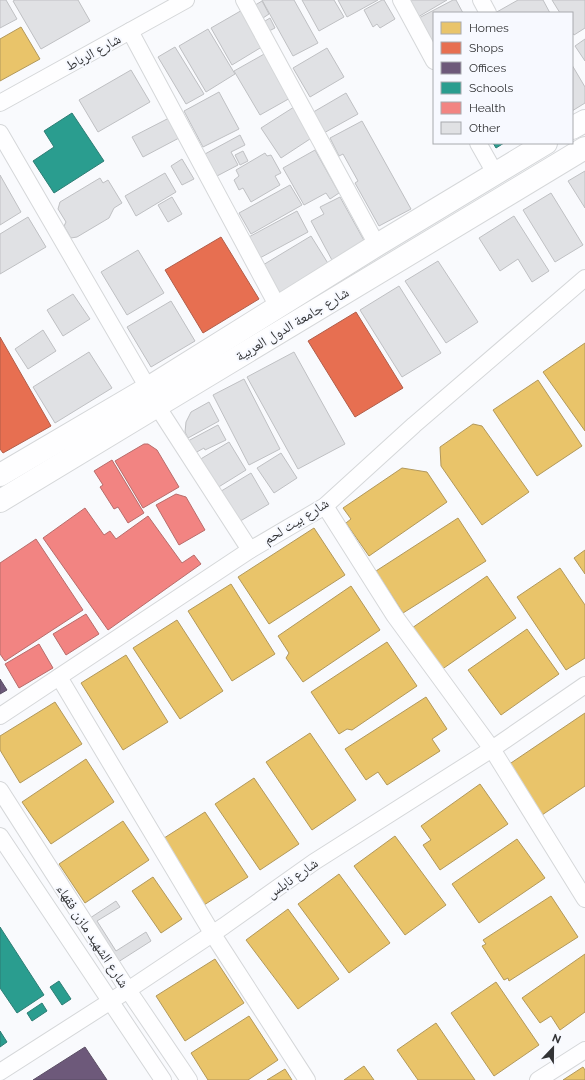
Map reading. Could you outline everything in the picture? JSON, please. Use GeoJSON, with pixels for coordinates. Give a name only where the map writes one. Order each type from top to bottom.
{"type":"FeatureCollection","features":[{"type":"Feature","properties":{"kind":"main road"},"geometry":{"type":"LineString","coordinates":[[573,127],[585,121]]}},
{"type":"Feature","properties":{"kind":"main road","name":"شارع جامعة الدول العربية"},"geometry":{"type":"LineString","coordinates":[[0,501],[152,397],[278,307],[377,245],[544,144]]}},
{"type":"Feature","properties":{"kind":"main road","name":"شارع جامعة الدول العربية"},"geometry":{"type":"LineString","coordinates":[[0,475],[152,397],[585,148]]}},
{"type":"Feature","properties":{"kind":"street","name":"شارع الرباط"},"geometry":{"type":"LineString","coordinates":[[0,103],[186,0]]}},
{"type":"Feature","properties":{"kind":"street"},"geometry":{"type":"LineString","coordinates":[[244,0],[377,245]]}},
{"type":"Feature","properties":{"kind":"street"},"geometry":{"type":"LineString","coordinates":[[401,0],[433,59]]}},
{"type":"Feature","properties":{"kind":"street"},"geometry":{"type":"LineString","coordinates":[[482,0],[488,12]]}},
{"type":"Feature","properties":{"kind":"street"},"geometry":{"type":"LineString","coordinates":[[130,31],[278,307]]}},
{"type":"Feature","properties":{"kind":"street"},"geometry":{"type":"LineString","coordinates":[[0,133],[152,397],[250,550]]}},
{"type":"Feature","properties":{"kind":"street"},"geometry":{"type":"LineString","coordinates":[[479,144],[495,174]]}},
{"type":"Feature","properties":{"kind":"street","name":"شارع بيت لحم"},"geometry":{"type":"LineString","coordinates":[[0,716],[250,550],[325,506],[414,425],[585,278]]}},
{"type":"Feature","properties":{"kind":"street"},"geometry":{"type":"LineString","coordinates":[[325,506],[394,615],[492,749],[585,900]]}},
{"type":"Feature","properties":{"kind":"street"},"geometry":{"type":"LineString","coordinates":[[59,677],[212,933],[307,1080]]}},
{"type":"Feature","properties":{"kind":"street","name":"شارع نابلس"},"geometry":{"type":"LineString","coordinates":[[0,1072],[128,990],[224,926],[314,862],[492,749],[585,685]]}},
{"type":"Feature","properties":{"kind":"street","name":"شارع الشهيد مازن فقهاء"},"geometry":{"type":"LineString","coordinates":[[0,790],[128,990],[189,1080]]}},
{"type":"Feature","properties":{"kind":"street","name":"شارع الشهيد مازن فقهاء"},"geometry":{"type":"LineString","coordinates":[[0,836],[163,1080]]}},
{"type":"Feature","properties":{"kind":"street"},"geometry":{"type":"LineString","coordinates":[[538,1080],[585,1050]]}},
{"type":"Feature","properties":{"kind":"building: Homes"},"geometry":{"type":"Polygon","coordinates":[[[21,27],[40,59],[0,81],[0,39],[21,27]]]}},
{"type":"Feature","properties":{"kind":"building: Homes"},"geometry":{"type":"Polygon","coordinates":[[[585,343],[585,431],[543,372],[585,343]]]}},
{"type":"Feature","properties":{"kind":"building: Homes"},"geometry":{"type":"Polygon","coordinates":[[[538,380],[582,446],[537,476],[493,410],[538,380]]]}},
{"type":"Feature","properties":{"kind":"building: Homes"},"geometry":{"type":"Polygon","coordinates":[[[473,424],[482,426],[529,492],[482,525],[441,466],[440,447],[473,424]]]}},
{"type":"Feature","properties":{"kind":"building: Homes"},"geometry":{"type":"Polygon","coordinates":[[[402,468],[427,472],[447,502],[369,556],[346,523],[351,519],[343,508],[402,468]]]}},
{"type":"Feature","properties":{"kind":"building: Homes"},"geometry":{"type":"Polygon","coordinates":[[[458,518],[486,561],[403,613],[376,571],[458,518]]]}},
{"type":"Feature","properties":{"kind":"building: Homes"},"geometry":{"type":"Polygon","coordinates":[[[314,528],[345,575],[269,624],[238,577],[314,528]]]}},
{"type":"Feature","properties":{"kind":"building: Homes"},"geometry":{"type":"Polygon","coordinates":[[[585,550],[585,574],[574,558],[585,550]]]}},
{"type":"Feature","properties":{"kind":"building: Homes"},"geometry":{"type":"Polygon","coordinates":[[[560,568],[585,605],[585,658],[566,670],[517,597],[560,568]]]}},
{"type":"Feature","properties":{"kind":"building: Homes"},"geometry":{"type":"Polygon","coordinates":[[[487,576],[516,618],[441,670],[412,628],[487,576]]]}},
{"type":"Feature","properties":{"kind":"building: Homes"},"geometry":{"type":"Polygon","coordinates":[[[231,584],[275,654],[232,681],[188,611],[231,584]]]}},
{"type":"Feature","properties":{"kind":"building: Homes"},"geometry":{"type":"Polygon","coordinates":[[[351,586],[380,630],[303,682],[286,658],[289,653],[278,636],[351,586]]]}},
{"type":"Feature","properties":{"kind":"building: Homes"},"geometry":{"type":"Polygon","coordinates":[[[177,620],[223,691],[180,719],[133,648],[177,620]]]}},
{"type":"Feature","properties":{"kind":"building: Homes"},"geometry":{"type":"Polygon","coordinates":[[[527,629],[559,674],[501,715],[468,670],[527,629]]]}},
{"type":"Feature","properties":{"kind":"building: Homes"},"geometry":{"type":"Polygon","coordinates":[[[387,642],[417,686],[352,730],[347,729],[339,734],[311,692],[387,642]]]}},
{"type":"Feature","properties":{"kind":"building: Homes"},"geometry":{"type":"Polygon","coordinates":[[[126,655],[168,722],[123,750],[81,683],[126,655]]]}},
{"type":"Feature","properties":{"kind":"building: Homes"},"geometry":{"type":"Polygon","coordinates":[[[426,697],[447,729],[432,739],[440,751],[387,785],[378,772],[366,780],[345,749],[426,697]]]}},
{"type":"Feature","properties":{"kind":"building: Homes"},"geometry":{"type":"Polygon","coordinates":[[[55,702],[82,744],[20,783],[0,750],[0,736],[55,702]]]}},
{"type":"Feature","properties":{"kind":"building: Homes"},"geometry":{"type":"Polygon","coordinates":[[[585,713],[585,786],[542,815],[508,765],[585,713]]]}},
{"type":"Feature","properties":{"kind":"building: Homes"},"geometry":{"type":"Polygon","coordinates":[[[310,733],[356,800],[312,830],[266,762],[310,733]]]}},
{"type":"Feature","properties":{"kind":"building: Homes"},"geometry":{"type":"Polygon","coordinates":[[[86,759],[114,802],[51,844],[22,802],[86,759]]]}},
{"type":"Feature","properties":{"kind":"building: Homes"},"geometry":{"type":"Polygon","coordinates":[[[254,778],[299,844],[260,870],[215,804],[254,778]]]}},
{"type":"Feature","properties":{"kind":"building: Homes"},"geometry":{"type":"Polygon","coordinates":[[[480,784],[508,824],[440,870],[423,845],[431,840],[421,826],[480,784]]]}},
{"type":"Feature","properties":{"kind":"building: Homes"},"geometry":{"type":"Polygon","coordinates":[[[205,812],[248,877],[204,905],[161,840],[205,812]]]}},
{"type":"Feature","properties":{"kind":"building: Homes"},"geometry":{"type":"Polygon","coordinates":[[[123,821],[149,860],[85,903],[59,864],[123,821]]]}},
{"type":"Feature","properties":{"kind":"building: Homes"},"geometry":{"type":"Polygon","coordinates":[[[395,836],[446,905],[405,935],[354,866],[395,836]]]}},
{"type":"Feature","properties":{"kind":"building: Homes"},"geometry":{"type":"Polygon","coordinates":[[[517,839],[545,878],[479,923],[452,884],[517,839]]]}},
{"type":"Feature","properties":{"kind":"building: Homes"},"geometry":{"type":"Polygon","coordinates":[[[339,874],[390,943],[349,973],[298,904],[339,874]]]}},
{"type":"Feature","properties":{"kind":"building: Homes"},"geometry":{"type":"Polygon","coordinates":[[[153,877],[182,919],[161,933],[132,891],[153,877]]]}},
{"type":"Feature","properties":{"kind":"building: Homes"},"geometry":{"type":"Polygon","coordinates":[[[551,896],[578,937],[509,981],[508,978],[504,980],[482,946],[486,944],[483,940],[551,896]]]}},
{"type":"Feature","properties":{"kind":"building: Homes"},"geometry":{"type":"Polygon","coordinates":[[[288,909],[339,979],[298,1009],[246,940],[288,909]]]}},
{"type":"Feature","properties":{"kind":"building: Homes"},"geometry":{"type":"Polygon","coordinates":[[[585,954],[585,1012],[560,1030],[551,1016],[540,1023],[522,998],[585,954]]]}},
{"type":"Feature","properties":{"kind":"building: Homes"},"geometry":{"type":"Polygon","coordinates":[[[215,959],[244,1003],[185,1041],[156,996],[215,959]]]}},
{"type":"Feature","properties":{"kind":"building: Homes"},"geometry":{"type":"Polygon","coordinates":[[[496,982],[539,1045],[494,1076],[451,1013],[496,982]]]}},
{"type":"Feature","properties":{"kind":"building: Homes"},"geometry":{"type":"Polygon","coordinates":[[[249,1016],[278,1060],[248,1080],[208,1080],[191,1053],[249,1016]]]}},
{"type":"Feature","properties":{"kind":"building: Homes"},"geometry":{"type":"Polygon","coordinates":[[[436,1023],[475,1080],[418,1080],[397,1050],[436,1023]]]}},
{"type":"Feature","properties":{"kind":"building: Homes"},"geometry":{"type":"Polygon","coordinates":[[[364,1066],[374,1080],[344,1080],[364,1066]]]}},
{"type":"Feature","properties":{"kind":"building: Homes"},"geometry":{"type":"Polygon","coordinates":[[[583,1067],[585,1070],[585,1080],[563,1080],[583,1067]]]}},
{"type":"Feature","properties":{"kind":"building: Homes"},"geometry":{"type":"Polygon","coordinates":[[[285,1069],[292,1080],[267,1080],[285,1069]]]}},
{"type":"Feature","properties":{"kind":"building: Shops"},"geometry":{"type":"Polygon","coordinates":[[[221,237],[259,299],[203,333],[165,270],[221,237]]]}},
{"type":"Feature","properties":{"kind":"building: Shops"},"geometry":{"type":"Polygon","coordinates":[[[356,312],[403,388],[355,417],[308,341],[356,312]]]}},
{"type":"Feature","properties":{"kind":"building: Shops"},"geometry":{"type":"Polygon","coordinates":[[[0,337],[51,426],[3,453],[0,449],[0,337]]]}},
{"type":"Feature","properties":{"kind":"building: Offices"},"geometry":{"type":"Polygon","coordinates":[[[0,679],[7,690],[0,694],[0,679]]]}},
{"type":"Feature","properties":{"kind":"building: Offices"},"geometry":{"type":"Polygon","coordinates":[[[85,1047],[107,1080],[33,1080],[85,1047]]]}},
{"type":"Feature","properties":{"kind":"building: Schools"},"geometry":{"type":"Polygon","coordinates":[[[72,113],[104,161],[54,193],[33,161],[54,147],[44,131],[72,113]]]}},
{"type":"Feature","properties":{"kind":"building: Schools"},"geometry":{"type":"Polygon","coordinates":[[[494,144],[502,144],[496,148],[494,144]]]}},
{"type":"Feature","properties":{"kind":"building: Schools"},"geometry":{"type":"Polygon","coordinates":[[[0,927],[44,995],[17,1013],[0,988],[0,927]]]}},
{"type":"Feature","properties":{"kind":"building: Schools"},"geometry":{"type":"Polygon","coordinates":[[[59,981],[71,999],[62,1005],[50,987],[59,981]]]}},
{"type":"Feature","properties":{"kind":"building: Schools"},"geometry":{"type":"Polygon","coordinates":[[[42,1003],[47,1011],[32,1021],[27,1013],[42,1003]]]}},
{"type":"Feature","properties":{"kind":"building: Schools"},"geometry":{"type":"Polygon","coordinates":[[[0,1031],[7,1042],[0,1047],[0,1031]]]}},
{"type":"Feature","properties":{"kind":"building: Health"},"geometry":{"type":"Polygon","coordinates":[[[144,444],[148,444],[157,450],[179,487],[143,508],[115,461],[144,444]]]}},
{"type":"Feature","properties":{"kind":"building: Health"},"geometry":{"type":"Polygon","coordinates":[[[112,460],[144,513],[128,523],[118,507],[114,509],[100,487],[103,485],[94,471],[112,460]]]}},
{"type":"Feature","properties":{"kind":"building: Health"},"geometry":{"type":"Polygon","coordinates":[[[176,494],[186,497],[205,530],[179,545],[156,505],[176,494]]]}},
{"type":"Feature","properties":{"kind":"building: Health"},"geometry":{"type":"Polygon","coordinates":[[[85,508],[104,535],[110,531],[116,539],[148,516],[182,563],[194,555],[201,564],[108,630],[43,538],[85,508]]]}},
{"type":"Feature","properties":{"kind":"building: Health"},"geometry":{"type":"Polygon","coordinates":[[[36,539],[83,610],[5,661],[0,654],[0,563],[36,539]]]}},
{"type":"Feature","properties":{"kind":"building: Health"},"geometry":{"type":"Polygon","coordinates":[[[86,614],[99,634],[66,655],[53,634],[86,614]]]}},
{"type":"Feature","properties":{"kind":"building: Health"},"geometry":{"type":"Polygon","coordinates":[[[39,644],[53,668],[19,688],[5,664],[39,644]]]}},
{"type":"Feature","properties":{"kind":"building: Other"},"geometry":{"type":"Polygon","coordinates":[[[0,0],[6,0],[17,19],[0,28],[0,0]]]}},
{"type":"Feature","properties":{"kind":"building: Other"},"geometry":{"type":"Polygon","coordinates":[[[78,0],[90,21],[41,49],[13,1],[78,0]]]}},
{"type":"Feature","properties":{"kind":"building: Other"},"geometry":{"type":"Polygon","coordinates":[[[262,0],[294,0],[318,43],[293,56],[262,0]]]}},
{"type":"Feature","properties":{"kind":"building: Other"},"geometry":{"type":"Polygon","coordinates":[[[302,0],[334,0],[344,17],[319,31],[302,0]]]}},
{"type":"Feature","properties":{"kind":"building: Other"},"geometry":{"type":"Polygon","coordinates":[[[338,0],[378,0],[347,17],[338,0]]]}},
{"type":"Feature","properties":{"kind":"building: Other"},"geometry":{"type":"Polygon","coordinates":[[[384,0],[395,19],[380,28],[377,24],[373,27],[364,10],[384,0]]]}},
{"type":"Feature","properties":{"kind":"building: Other"},"geometry":{"type":"Polygon","coordinates":[[[407,0],[447,0],[418,17],[407,0]]]}},
{"type":"Feature","properties":{"kind":"building: Other"},"geometry":{"type":"Polygon","coordinates":[[[453,0],[456,0],[462,12],[433,12],[433,47],[417,19],[453,0]]]}},
{"type":"Feature","properties":{"kind":"building: Other"},"geometry":{"type":"Polygon","coordinates":[[[518,0],[543,0],[549,12],[497,12],[518,0]]]}},
{"type":"Feature","properties":{"kind":"building: Other"},"geometry":{"type":"Polygon","coordinates":[[[552,0],[585,0],[585,28],[574,35],[573,12],[559,12],[552,0]]]}},
{"type":"Feature","properties":{"kind":"building: Other"},"geometry":{"type":"Polygon","coordinates":[[[262,1],[269,14],[260,20],[252,7],[262,1]]]}},
{"type":"Feature","properties":{"kind":"building: Other"},"geometry":{"type":"Polygon","coordinates":[[[244,9],[265,45],[232,65],[211,28],[244,9]]]}},
{"type":"Feature","properties":{"kind":"building: Other"},"geometry":{"type":"Polygon","coordinates":[[[270,18],[275,28],[265,33],[260,24],[270,18]]]}},
{"type":"Feature","properties":{"kind":"building: Other"},"geometry":{"type":"Polygon","coordinates":[[[208,29],[235,74],[206,92],[179,46],[208,29]]]}},
{"type":"Feature","properties":{"kind":"building: Other"},"geometry":{"type":"Polygon","coordinates":[[[585,39],[585,61],[575,46],[585,39]]]}},
{"type":"Feature","properties":{"kind":"building: Other"},"geometry":{"type":"Polygon","coordinates":[[[175,47],[204,94],[186,104],[158,57],[175,47]]]}},
{"type":"Feature","properties":{"kind":"building: Other"},"geometry":{"type":"Polygon","coordinates":[[[327,48],[344,77],[310,97],[293,68],[327,48]]]}},
{"type":"Feature","properties":{"kind":"building: Other"},"geometry":{"type":"Polygon","coordinates":[[[266,53],[292,97],[260,115],[234,71],[266,53]]]}},
{"type":"Feature","properties":{"kind":"building: Other"},"geometry":{"type":"Polygon","coordinates":[[[573,67],[585,87],[585,103],[573,110],[573,67]]]}},
{"type":"Feature","properties":{"kind":"building: Other"},"geometry":{"type":"Polygon","coordinates":[[[131,70],[150,102],[98,132],[79,100],[131,70]]]}},
{"type":"Feature","properties":{"kind":"building: Other"},"geometry":{"type":"Polygon","coordinates":[[[219,92],[239,129],[203,147],[184,111],[219,92]]]}},
{"type":"Feature","properties":{"kind":"building: Other"},"geometry":{"type":"Polygon","coordinates":[[[346,93],[358,114],[322,134],[310,114],[346,93]]]}},
{"type":"Feature","properties":{"kind":"building: Other"},"geometry":{"type":"Polygon","coordinates":[[[294,107],[313,137],[281,158],[261,128],[294,107]]]}},
{"type":"Feature","properties":{"kind":"building: Other"},"geometry":{"type":"Polygon","coordinates":[[[169,118],[179,138],[143,157],[132,137],[169,118]]]}},
{"type":"Feature","properties":{"kind":"building: Other"},"geometry":{"type":"Polygon","coordinates":[[[362,121],[411,209],[379,226],[355,183],[358,181],[343,154],[339,156],[330,138],[362,121]]]}},
{"type":"Feature","properties":{"kind":"building: Other"},"geometry":{"type":"Polygon","coordinates":[[[240,135],[245,145],[231,152],[238,165],[217,176],[205,154],[240,135]]]}},
{"type":"Feature","properties":{"kind":"building: Other"},"geometry":{"type":"Polygon","coordinates":[[[315,150],[339,193],[330,199],[326,193],[304,205],[283,168],[315,150]]]}},
{"type":"Feature","properties":{"kind":"building: Other"},"geometry":{"type":"Polygon","coordinates":[[[243,151],[248,161],[240,165],[235,155],[243,151]]]}},
{"type":"Feature","properties":{"kind":"building: Other"},"geometry":{"type":"Polygon","coordinates":[[[265,153],[267,156],[271,155],[281,173],[275,176],[280,185],[251,202],[243,188],[239,190],[234,180],[239,176],[236,170],[265,153]]]}},
{"type":"Feature","properties":{"kind":"building: Other"},"geometry":{"type":"Polygon","coordinates":[[[182,159],[194,179],[182,185],[171,166],[182,159]]]}},
{"type":"Feature","properties":{"kind":"building: Other"},"geometry":{"type":"Polygon","coordinates":[[[585,171],[585,208],[568,181],[585,171]]]}},
{"type":"Feature","properties":{"kind":"building: Other"},"geometry":{"type":"Polygon","coordinates":[[[165,173],[176,192],[136,216],[125,196],[165,173]]]}},
{"type":"Feature","properties":{"kind":"building: Other"},"geometry":{"type":"Polygon","coordinates":[[[0,175],[21,212],[0,225],[0,175]]]}},
{"type":"Feature","properties":{"kind":"building: Other"},"geometry":{"type":"Polygon","coordinates":[[[100,178],[103,183],[108,180],[122,203],[114,208],[109,218],[77,237],[71,238],[64,226],[66,222],[58,209],[60,202],[100,178]]]}},
{"type":"Feature","properties":{"kind":"building: Other"},"geometry":{"type":"Polygon","coordinates":[[[290,185],[302,205],[251,234],[239,213],[290,185]]]}},
{"type":"Feature","properties":{"kind":"building: Other"},"geometry":{"type":"Polygon","coordinates":[[[551,193],[583,245],[555,262],[523,210],[551,193]]]}},
{"type":"Feature","properties":{"kind":"building: Other"},"geometry":{"type":"Polygon","coordinates":[[[172,197],[182,214],[168,222],[158,205],[172,197]]]}},
{"type":"Feature","properties":{"kind":"building: Other"},"geometry":{"type":"Polygon","coordinates":[[[340,197],[366,244],[333,262],[311,221],[324,214],[320,207],[340,197]]]}},
{"type":"Feature","properties":{"kind":"building: Other"},"geometry":{"type":"Polygon","coordinates":[[[297,211],[308,232],[258,259],[247,238],[297,211]]]}},
{"type":"Feature","properties":{"kind":"building: Other"},"geometry":{"type":"Polygon","coordinates":[[[514,216],[549,271],[532,282],[518,259],[500,271],[479,238],[514,216]]]}},
{"type":"Feature","properties":{"kind":"building: Other"},"geometry":{"type":"Polygon","coordinates":[[[28,217],[46,247],[0,274],[0,234],[28,217]]]}},
{"type":"Feature","properties":{"kind":"building: Other"},"geometry":{"type":"Polygon","coordinates":[[[311,236],[329,265],[280,294],[263,265],[311,236]]]}},
{"type":"Feature","properties":{"kind":"building: Other"},"geometry":{"type":"Polygon","coordinates":[[[138,250],[164,293],[127,315],[101,272],[138,250]]]}},
{"type":"Feature","properties":{"kind":"building: Other"},"geometry":{"type":"Polygon","coordinates":[[[438,261],[478,322],[446,343],[405,281],[438,261]]]}},
{"type":"Feature","properties":{"kind":"building: Other"},"geometry":{"type":"Polygon","coordinates":[[[399,286],[441,353],[402,377],[360,310],[399,286]]]}},
{"type":"Feature","properties":{"kind":"building: Other"},"geometry":{"type":"Polygon","coordinates":[[[73,294],[90,319],[63,336],[47,310],[73,294]]]}},
{"type":"Feature","properties":{"kind":"building: Other"},"geometry":{"type":"Polygon","coordinates":[[[171,301],[195,341],[151,367],[127,327],[171,301]]]}},
{"type":"Feature","properties":{"kind":"building: Other"},"geometry":{"type":"Polygon","coordinates":[[[43,330],[56,351],[28,369],[15,349],[43,330]]]}},
{"type":"Feature","properties":{"kind":"building: Other"},"geometry":{"type":"Polygon","coordinates":[[[89,352],[112,388],[55,423],[33,387],[89,352]]]}},
{"type":"Feature","properties":{"kind":"building: Other"},"geometry":{"type":"Polygon","coordinates":[[[294,352],[345,444],[298,469],[247,377],[294,352]]]}},
{"type":"Feature","properties":{"kind":"building: Other"},"geometry":{"type":"Polygon","coordinates":[[[244,379],[280,449],[249,465],[213,395],[244,379]]]}},
{"type":"Feature","properties":{"kind":"building: Other"},"geometry":{"type":"Polygon","coordinates":[[[209,402],[219,421],[188,438],[185,432],[186,422],[191,412],[209,402]]]}},
{"type":"Feature","properties":{"kind":"building: Other"},"geometry":{"type":"Polygon","coordinates":[[[218,425],[226,440],[195,453],[188,441],[218,425]]]}},
{"type":"Feature","properties":{"kind":"building: Other"},"geometry":{"type":"Polygon","coordinates":[[[229,442],[246,470],[217,488],[199,460],[229,442]]]}},
{"type":"Feature","properties":{"kind":"building: Other"},"geometry":{"type":"Polygon","coordinates":[[[281,453],[297,478],[274,493],[257,468],[281,453]]]}},
{"type":"Feature","properties":{"kind":"building: Other"},"geometry":{"type":"Polygon","coordinates":[[[251,473],[269,504],[237,523],[218,493],[251,473]]]}},
{"type":"Feature","properties":{"kind":"building: Other"},"geometry":{"type":"Polygon","coordinates":[[[116,901],[120,907],[97,921],[116,951],[146,932],[151,941],[115,964],[87,920],[116,901]]]}}]}
